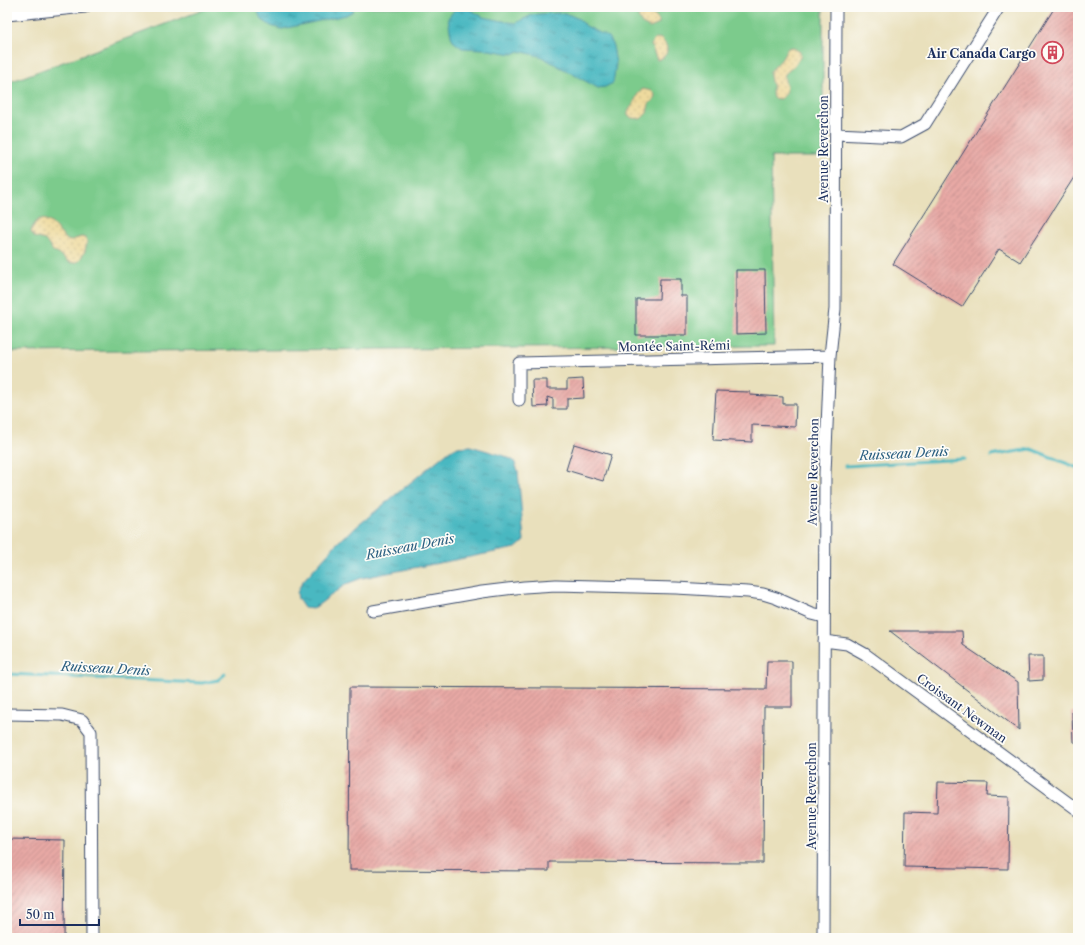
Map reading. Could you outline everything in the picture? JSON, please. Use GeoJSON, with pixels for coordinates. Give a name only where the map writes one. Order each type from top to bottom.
{"type":"FeatureCollection","features":[{"type":"Feature","properties":{"kind":"street"},"geometry":{"type":"LineString","coordinates":[[7,15],[85,7]]}},
{"type":"Feature","properties":{"kind":"street","name":"Avenue Reverchon"},"geometry":{"type":"LineString","coordinates":[[822,938],[825,473],[830,356],[835,309],[836,7]]}},
{"type":"Feature","properties":{"kind":"street"},"geometry":{"type":"LineString","coordinates":[[836,134],[901,137],[925,124],[999,7]]}},
{"type":"Feature","properties":{"kind":"street","name":"Montée Saint-Rémi"},"geometry":{"type":"LineString","coordinates":[[519,400],[519,363],[830,356]]}},
{"type":"Feature","properties":{"kind":"street"},"geometry":{"type":"LineString","coordinates":[[374,611],[482,592],[556,585],[676,588],[748,592],[769,596],[812,614],[824,617]]}},
{"type":"Feature","properties":{"kind":"street","name":"Croissant Newman"},"geometry":{"type":"LineString","coordinates":[[824,641],[847,644],[865,654],[1078,810]]}},
{"type":"Feature","properties":{"kind":"street"},"geometry":{"type":"LineString","coordinates":[[7,714],[62,715],[82,720],[91,732],[92,938]]}},
{"type":"Feature","properties":{"kind":"green space"},"geometry":{"type":"Polygon","coordinates":[[[211,7],[823,7],[823,157],[771,157],[774,346],[7,352],[7,83],[211,7]]]}},
{"type":"Feature","properties":{"kind":"sand"},"geometry":{"type":"Polygon","coordinates":[[[644,11],[655,16],[659,21],[659,24],[650,28],[642,24],[638,17],[644,11]]]}},
{"type":"Feature","properties":{"kind":"sand"},"geometry":{"type":"Polygon","coordinates":[[[659,38],[667,47],[667,50],[664,56],[657,60],[651,45],[654,40],[659,38]]]}},
{"type":"Feature","properties":{"kind":"sand"},"geometry":{"type":"Polygon","coordinates":[[[792,47],[800,52],[801,55],[795,65],[785,74],[787,89],[785,95],[779,99],[773,98],[770,72],[781,60],[788,48],[792,47]]]}},
{"type":"Feature","properties":{"kind":"sand"},"geometry":{"type":"Polygon","coordinates":[[[643,89],[652,91],[655,95],[654,99],[649,104],[647,113],[641,119],[632,118],[628,116],[628,112],[638,93],[643,89]]]}},
{"type":"Feature","properties":{"kind":"sand"},"geometry":{"type":"Polygon","coordinates":[[[40,219],[53,224],[69,241],[81,237],[86,238],[87,242],[85,251],[79,261],[74,263],[69,262],[53,251],[45,240],[34,237],[31,230],[35,223],[40,219]]]}},
{"type":"Feature","properties":{"kind":"water"},"geometry":{"type":"Polygon","coordinates":[[[256,7],[282,7],[292,10],[299,7],[353,7],[353,11],[346,15],[282,29],[271,26],[261,19],[256,7]]]}},
{"type":"Feature","properties":{"kind":"water"},"geometry":{"type":"Polygon","coordinates":[[[456,8],[471,10],[483,17],[516,23],[532,15],[539,14],[559,13],[570,15],[579,19],[586,26],[608,37],[613,46],[616,64],[613,83],[605,87],[598,88],[540,56],[519,51],[513,54],[483,49],[462,48],[454,42],[451,36],[448,18],[456,8]]]}},
{"type":"Feature","properties":{"kind":"water"},"geometry":{"type":"Polygon","coordinates":[[[470,446],[505,456],[514,461],[518,471],[524,541],[516,548],[362,578],[346,584],[313,609],[304,608],[298,599],[297,593],[302,582],[338,542],[450,450],[458,447],[470,446]]]}},
{"type":"Feature","properties":{"kind":"building"},"geometry":{"type":"Polygon","coordinates":[[[1055,7],[1078,7],[1078,171],[1020,262],[999,249],[962,307],[893,264],[1055,7]]]}},
{"type":"Feature","properties":{"kind":"building"},"geometry":{"type":"Polygon","coordinates":[[[736,270],[765,270],[766,333],[736,334],[736,270]]]}},
{"type":"Feature","properties":{"kind":"building"},"geometry":{"type":"Polygon","coordinates":[[[660,279],[681,279],[681,296],[687,296],[687,335],[636,335],[636,299],[659,299],[660,279]]]}},
{"type":"Feature","properties":{"kind":"building"},"geometry":{"type":"Polygon","coordinates":[[[583,379],[584,398],[567,399],[567,409],[553,409],[553,399],[547,397],[548,406],[533,407],[532,380],[547,380],[547,389],[567,389],[567,380],[583,379]]]}},
{"type":"Feature","properties":{"kind":"building"},"geometry":{"type":"Polygon","coordinates":[[[716,391],[750,392],[750,395],[783,397],[783,404],[796,404],[795,427],[752,425],[752,442],[713,440],[716,391]]]}},
{"type":"Feature","properties":{"kind":"building"},"geometry":{"type":"Polygon","coordinates":[[[574,444],[611,455],[603,481],[566,470],[574,444]]]}},
{"type":"Feature","properties":{"kind":"building"},"geometry":{"type":"Polygon","coordinates":[[[890,631],[962,631],[963,645],[1018,682],[1019,730],[890,631]]]}},
{"type":"Feature","properties":{"kind":"building"},"geometry":{"type":"Polygon","coordinates":[[[1028,656],[1043,656],[1043,680],[1029,681],[1028,656]]]}},
{"type":"Feature","properties":{"kind":"building"},"geometry":{"type":"Polygon","coordinates":[[[767,661],[792,661],[792,707],[764,707],[763,863],[549,862],[549,871],[349,870],[350,687],[766,689],[767,661]]]}},
{"type":"Feature","properties":{"kind":"building"},"geometry":{"type":"Polygon","coordinates":[[[1072,712],[1078,712],[1078,742],[1073,742],[1072,712]]]}},
{"type":"Feature","properties":{"kind":"building"},"geometry":{"type":"Polygon","coordinates":[[[938,782],[988,783],[987,796],[1009,797],[1008,869],[904,867],[905,812],[937,813],[938,782]]]}},
{"type":"Feature","properties":{"kind":"building"},"geometry":{"type":"Polygon","coordinates":[[[7,839],[65,840],[64,938],[7,938],[7,839]]]}},
{"type":"Feature","properties":{"kind":"waterway","name":"Ruisseau Denis"},"geometry":{"type":"LineString","coordinates":[[991,456],[1031,449],[1078,468]]}},
{"type":"Feature","properties":{"kind":"waterway","name":"Ruisseau Denis"},"geometry":{"type":"LineString","coordinates":[[845,466],[964,459]]}},
{"type":"Feature","properties":{"kind":"waterway","name":"Ruisseau Denis"},"geometry":{"type":"LineString","coordinates":[[7,674],[202,683],[218,680],[225,674]]}},
{"type":"Feature","properties":{"kind":"place","name":"Air Canada Cargo"},"geometry":{"type":"Point","coordinates":[1052,53]}}]}
